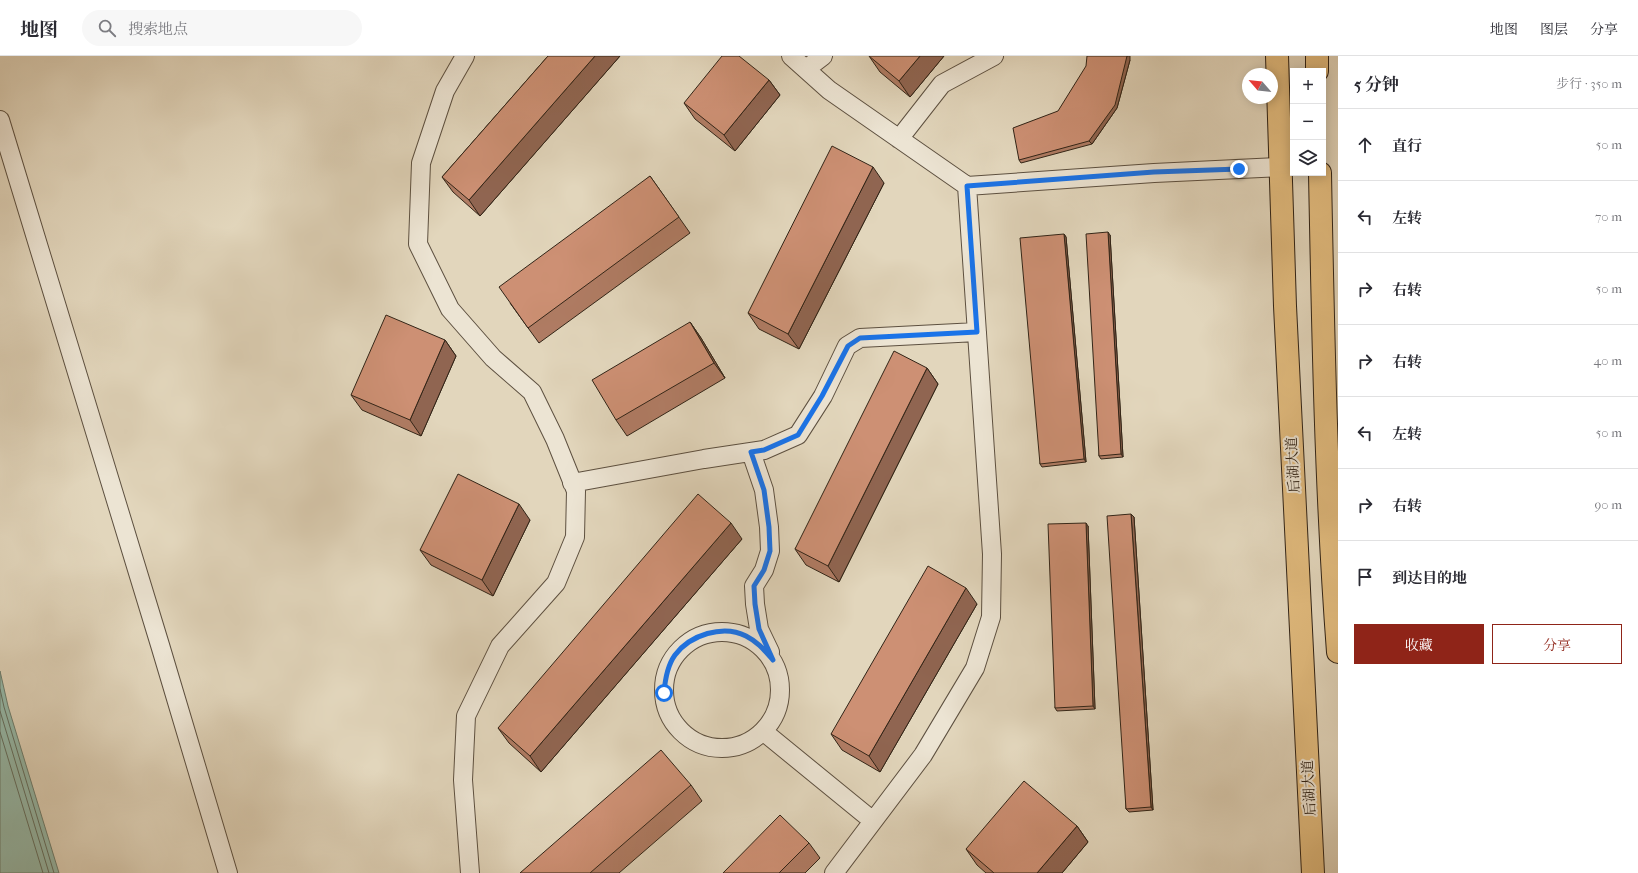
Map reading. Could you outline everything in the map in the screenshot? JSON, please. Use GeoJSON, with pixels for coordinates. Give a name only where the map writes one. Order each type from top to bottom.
{"type":"FeatureCollection","features":[{"type":"Feature","properties":{"kind":"main road","name":"后湖大道"},"geometry":{"type":"LineString","coordinates":[[1277,56],[1284,306],[1313,873]]}},
{"type":"Feature","properties":{"kind":"main road"},"geometry":{"type":"LineString","coordinates":[[1317,56],[1317,68]]}},
{"type":"Feature","properties":{"kind":"main road"},"geometry":{"type":"LineString","coordinates":[[1320,176],[1323,321],[1334,602],[1338,652]]}},
{"type":"Feature","properties":{"kind":"street"},"geometry":{"type":"LineString","coordinates":[[465,56],[445,91],[421,163],[418,244],[450,309],[493,358],[532,392],[555,439],[576,491],[576,537],[556,583],[500,646],[466,716],[463,780],[470,873]]}},
{"type":"Feature","properties":{"kind":"street"},"geometry":{"type":"LineString","coordinates":[[792,56],[829,90],[967,186],[1154,172],[1280,167]]}},
{"type":"Feature","properties":{"kind":"street"},"geometry":{"type":"LineString","coordinates":[[806,69],[823,56]]}},
{"type":"Feature","properties":{"kind":"street"},"geometry":{"type":"LineString","coordinates":[[899,139],[942,84],[994,56]]}},
{"type":"Feature","properties":{"kind":"street"},"geometry":{"type":"LineString","coordinates":[[0,120],[228,873]]}},
{"type":"Feature","properties":{"kind":"street"},"geometry":{"type":"LineString","coordinates":[[834,873],[923,755],[975,668],[990,617],[992,554],[967,186]]}},
{"type":"Feature","properties":{"kind":"street"},"geometry":{"type":"LineString","coordinates":[[572,483],[704,459],[764,450],[798,435],[822,396],[848,346],[860,338],[977,332]]}},
{"type":"Feature","properties":{"kind":"street"},"geometry":{"type":"LineString","coordinates":[[751,452],[764,490],[769,527],[770,551],[764,570],[754,586],[755,604],[759,629],[773,660],[780,679],[780,698],[775,716],[764,732],[748,743],[729,748],[710,748],[693,741],[678,729],[668,712],[664,693],[666,673],[675,655],[689,642],[707,633],[726,631],[745,636],[761,646],[773,660]]}},
{"type":"Feature","properties":{"kind":"street"},"geometry":{"type":"LineString","coordinates":[[764,732],[873,821]]}},
{"type":"Feature","properties":{"kind":"water"},"geometry":{"type":"Polygon","coordinates":[[[0,671],[8,706],[59,873],[0,873],[0,671]]]}},
{"type":"Feature","properties":{"kind":"building"},"geometry":{"type":"Polygon","coordinates":[[[548,56],[595,56],[469,200],[442,177],[548,56]]]}},
{"type":"Feature","properties":{"kind":"building"},"geometry":{"type":"Polygon","coordinates":[[[722,56],[739,56],[769,80],[724,135],[684,103],[722,56]]]}},
{"type":"Feature","properties":{"kind":"building"},"geometry":{"type":"Polygon","coordinates":[[[869,56],[920,56],[899,81],[869,56]]]}},
{"type":"Feature","properties":{"kind":"building"},"geometry":{"type":"Polygon","coordinates":[[[1087,56],[1127,56],[1115,105],[1089,141],[1019,160],[1013,128],[1058,111],[1086,66],[1087,56]]]}},
{"type":"Feature","properties":{"kind":"building"},"geometry":{"type":"Polygon","coordinates":[[[832,146],[873,167],[788,334],[748,313],[832,146]]]}},
{"type":"Feature","properties":{"kind":"building"},"geometry":{"type":"Polygon","coordinates":[[[650,176],[679,217],[528,328],[499,287],[650,176]]]}},
{"type":"Feature","properties":{"kind":"building"},"geometry":{"type":"Polygon","coordinates":[[[1108,232],[1121,454],[1099,456],[1086,234],[1108,232]]]}},
{"type":"Feature","properties":{"kind":"building"},"geometry":{"type":"Polygon","coordinates":[[[1064,234],[1084,459],[1040,464],[1020,238],[1064,234]]]}},
{"type":"Feature","properties":{"kind":"building"},"geometry":{"type":"Polygon","coordinates":[[[386,315],[445,340],[410,420],[351,395],[386,315]]]}},
{"type":"Feature","properties":{"kind":"building"},"geometry":{"type":"Polygon","coordinates":[[[690,322],[714,363],[616,420],[592,380],[690,322]]]}},
{"type":"Feature","properties":{"kind":"building"},"geometry":{"type":"Polygon","coordinates":[[[894,351],[927,368],[828,566],[795,549],[894,351]]]}},
{"type":"Feature","properties":{"kind":"building"},"geometry":{"type":"Polygon","coordinates":[[[458,474],[519,504],[482,580],[420,550],[458,474]]]}},
{"type":"Feature","properties":{"kind":"building"},"geometry":{"type":"Polygon","coordinates":[[[698,494],[731,523],[530,756],[498,728],[698,494]]]}},
{"type":"Feature","properties":{"kind":"building"},"geometry":{"type":"Polygon","coordinates":[[[1131,514],[1151,807],[1126,809],[1107,516],[1131,514]]]}},
{"type":"Feature","properties":{"kind":"building"},"geometry":{"type":"Polygon","coordinates":[[[1086,523],[1093,706],[1055,708],[1048,524],[1086,523]]]}},
{"type":"Feature","properties":{"kind":"building"},"geometry":{"type":"Polygon","coordinates":[[[928,566],[966,588],[869,756],[831,734],[928,566]]]}},
{"type":"Feature","properties":{"kind":"building"},"geometry":{"type":"Polygon","coordinates":[[[661,750],[691,785],[590,873],[520,873],[661,750]]]}},
{"type":"Feature","properties":{"kind":"building"},"geometry":{"type":"Polygon","coordinates":[[[1024,781],[1077,826],[1037,873],[994,873],[966,849],[1024,781]]]}},
{"type":"Feature","properties":{"kind":"building"},"geometry":{"type":"Polygon","coordinates":[[[780,815],[809,843],[779,873],[723,873],[780,815]]]}},
{"type":"Feature","properties":{"kind":"route"},"geometry":{"type":"LineString","coordinates":[[664,693],[666,673],[675,655],[689,642],[707,633],[726,631],[745,636],[761,646],[773,660],[759,629],[755,604],[754,586],[764,570],[770,551],[769,527],[764,490],[751,452],[764,450],[798,435],[822,396],[848,346],[860,338],[977,332],[967,186],[1154,172],[1239,169]]}}]}
